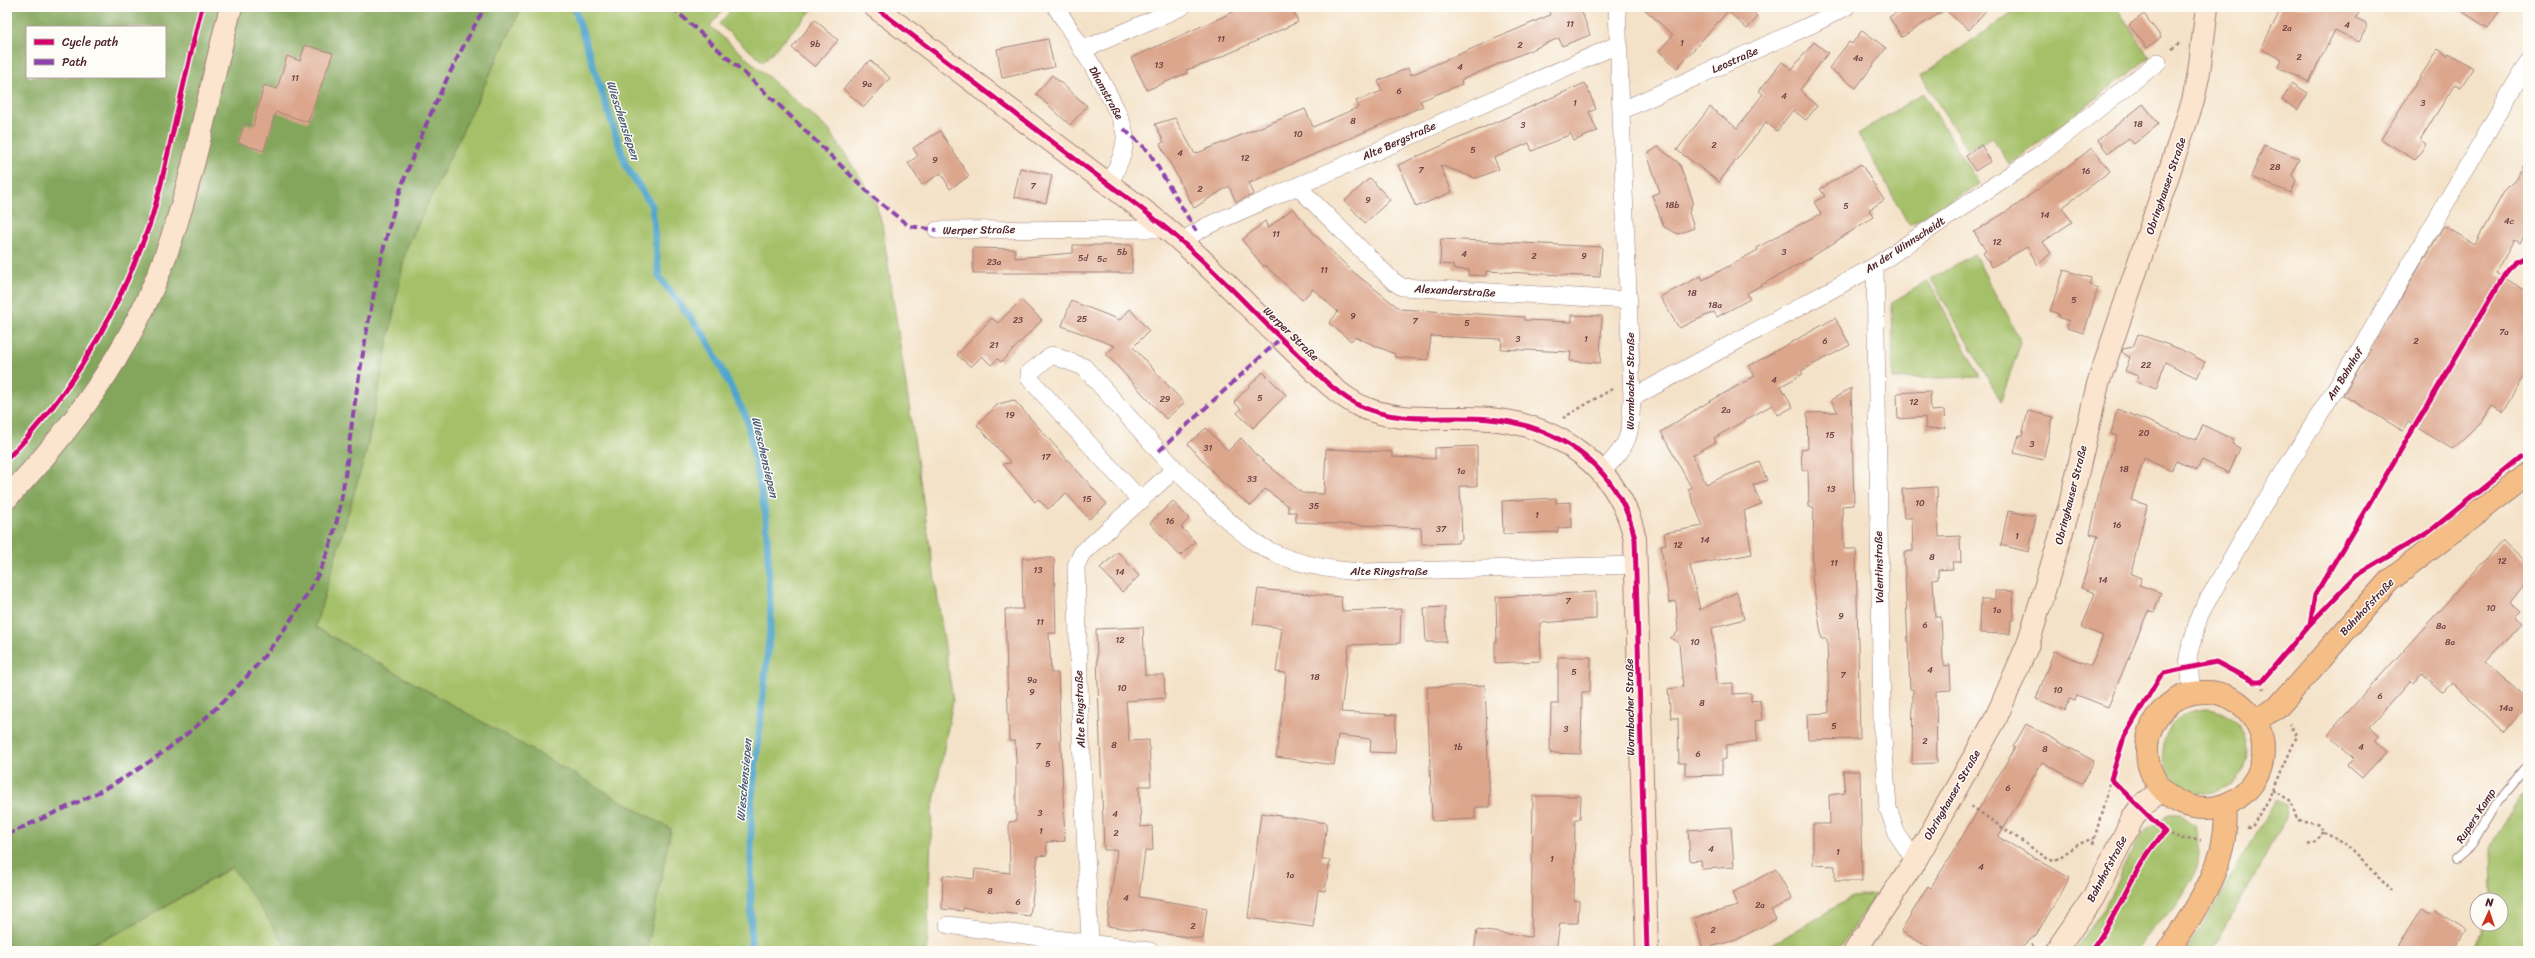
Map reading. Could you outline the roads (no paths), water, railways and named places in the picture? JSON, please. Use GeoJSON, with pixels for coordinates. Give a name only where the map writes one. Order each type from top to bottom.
{"type":"FeatureCollection","features":[{"type":"Feature","properties":{"kind":"main road"},"geometry":{"type":"LineString","coordinates":[[7,498],[50,452],[87,404],[124,345],[151,292],[170,242],[183,198],[231,7]]}},
{"type":"Feature","properties":{"kind":"main road","name":"Werper Straße"},"geometry":{"type":"LineString","coordinates":[[875,7],[1110,185],[1173,235],[1344,396],[1361,406],[1402,417],[1487,419],[1514,422],[1541,431],[1563,441],[1583,455],[1602,472]]}},
{"type":"Feature","properties":{"kind":"main road","name":"Obringhauser Straße"},"geometry":{"type":"LineString","coordinates":[[1855,951],[1915,861],[1995,720],[2028,644],[2042,605],[2070,505],[2098,384],[2193,101],[2208,7]]}},
{"type":"Feature","properties":{"kind":"main road","name":"Wormbacher Straße"},"geometry":{"type":"LineString","coordinates":[[1602,472],[1620,495],[1631,519],[1637,565],[1647,951]]}},
{"type":"Feature","properties":{"kind":"main road","name":"Bahnhofstraße"},"geometry":{"type":"LineString","coordinates":[[2255,720],[2277,708],[2389,581],[2528,474]]}},
{"type":"Feature","properties":{"kind":"main road"},"geometry":{"type":"LineString","coordinates":[[2192,693],[2211,693],[2228,697],[2243,707],[2255,720],[2262,736],[2263,753],[2260,769],[2252,785],[2240,796],[2225,805],[2207,808],[2189,806],[2176,801],[2162,790],[2153,778],[2148,760],[2148,741],[2151,727],[2163,709],[2170,702],[2192,693]]}},
{"type":"Feature","properties":{"kind":"main road","name":"Bahnhofstraße"},"geometry":{"type":"LineString","coordinates":[[2056,951],[2094,898],[2133,818],[2141,806],[2162,790]]}},
{"type":"Feature","properties":{"kind":"main road"},"geometry":{"type":"LineString","coordinates":[[2168,951],[2208,886],[2220,858],[2227,822],[2225,805]]}},
{"type":"Feature","properties":{"kind":"street","name":"Dhamstraße"},"geometry":{"type":"LineString","coordinates":[[1056,7],[1082,50],[1124,129],[1124,145],[1110,185]]}},
{"type":"Feature","properties":{"kind":"street"},"geometry":{"type":"LineString","coordinates":[[1082,50],[1182,7]]}},
{"type":"Feature","properties":{"kind":"street","name":"Wormbacher Straße"},"geometry":{"type":"LineString","coordinates":[[1602,472],[1629,440],[1632,398],[1623,110],[1617,7]]}},
{"type":"Feature","properties":{"kind":"street","name":"Leostraße"},"geometry":{"type":"LineString","coordinates":[[1623,110],[1813,24],[1846,7]]}},
{"type":"Feature","properties":{"kind":"street","name":"Alte Bergstraße"},"geometry":{"type":"LineString","coordinates":[[1173,235],[1202,228],[1619,44]]}},
{"type":"Feature","properties":{"kind":"street","name":"An der Winnscheidt"},"geometry":{"type":"LineString","coordinates":[[1632,398],[1875,266],[2042,153],[2158,62]]}},
{"type":"Feature","properties":{"kind":"street","name":"Am Bahnhof"},"geometry":{"type":"LineString","coordinates":[[2192,693],[2188,656],[2200,614],[2247,531],[2370,333],[2528,62]]}},
{"type":"Feature","properties":{"kind":"street","name":"Alexanderstraße"},"geometry":{"type":"LineString","coordinates":[[1297,186],[1393,281],[1402,287],[1629,300]]}},
{"type":"Feature","properties":{"kind":"street","name":"Werper Straße"},"geometry":{"type":"LineString","coordinates":[[937,230],[1173,235]]}},
{"type":"Feature","properties":{"kind":"street","name":"Valentinstraße"},"geometry":{"type":"LineString","coordinates":[[1875,266],[1882,724],[1888,808],[1897,834],[1915,861]]}},
{"type":"Feature","properties":{"kind":"street","name":"Alte Ringstraße"},"geometry":{"type":"LineString","coordinates":[[1140,501],[1029,378],[1029,372],[1052,355],[1080,364],[1175,469],[1256,543],[1294,560],[1324,568],[1362,572],[1637,565]]}},
{"type":"Feature","properties":{"kind":"street","name":"Alte Ringstraße"},"geometry":{"type":"LineString","coordinates":[[1090,944],[1080,715],[1076,566],[1082,553],[1175,469]]}},
{"type":"Feature","properties":{"kind":"street"},"geometry":{"type":"LineString","coordinates":[[948,925],[1150,951]]}},
{"type":"Feature","properties":{"kind":"lane","name":"Rupers Kamp"},"geometry":{"type":"LineString","coordinates":[[2456,859],[2470,847],[2497,802],[2528,765]]}},
{"type":"Feature","properties":{"kind":"waterway","name":"Wieschensiepen"},"geometry":{"type":"LineString","coordinates":[[574,7],[626,166],[652,206],[659,277],[705,336],[747,419],[766,516],[771,621],[751,807],[751,951]]}}]}
